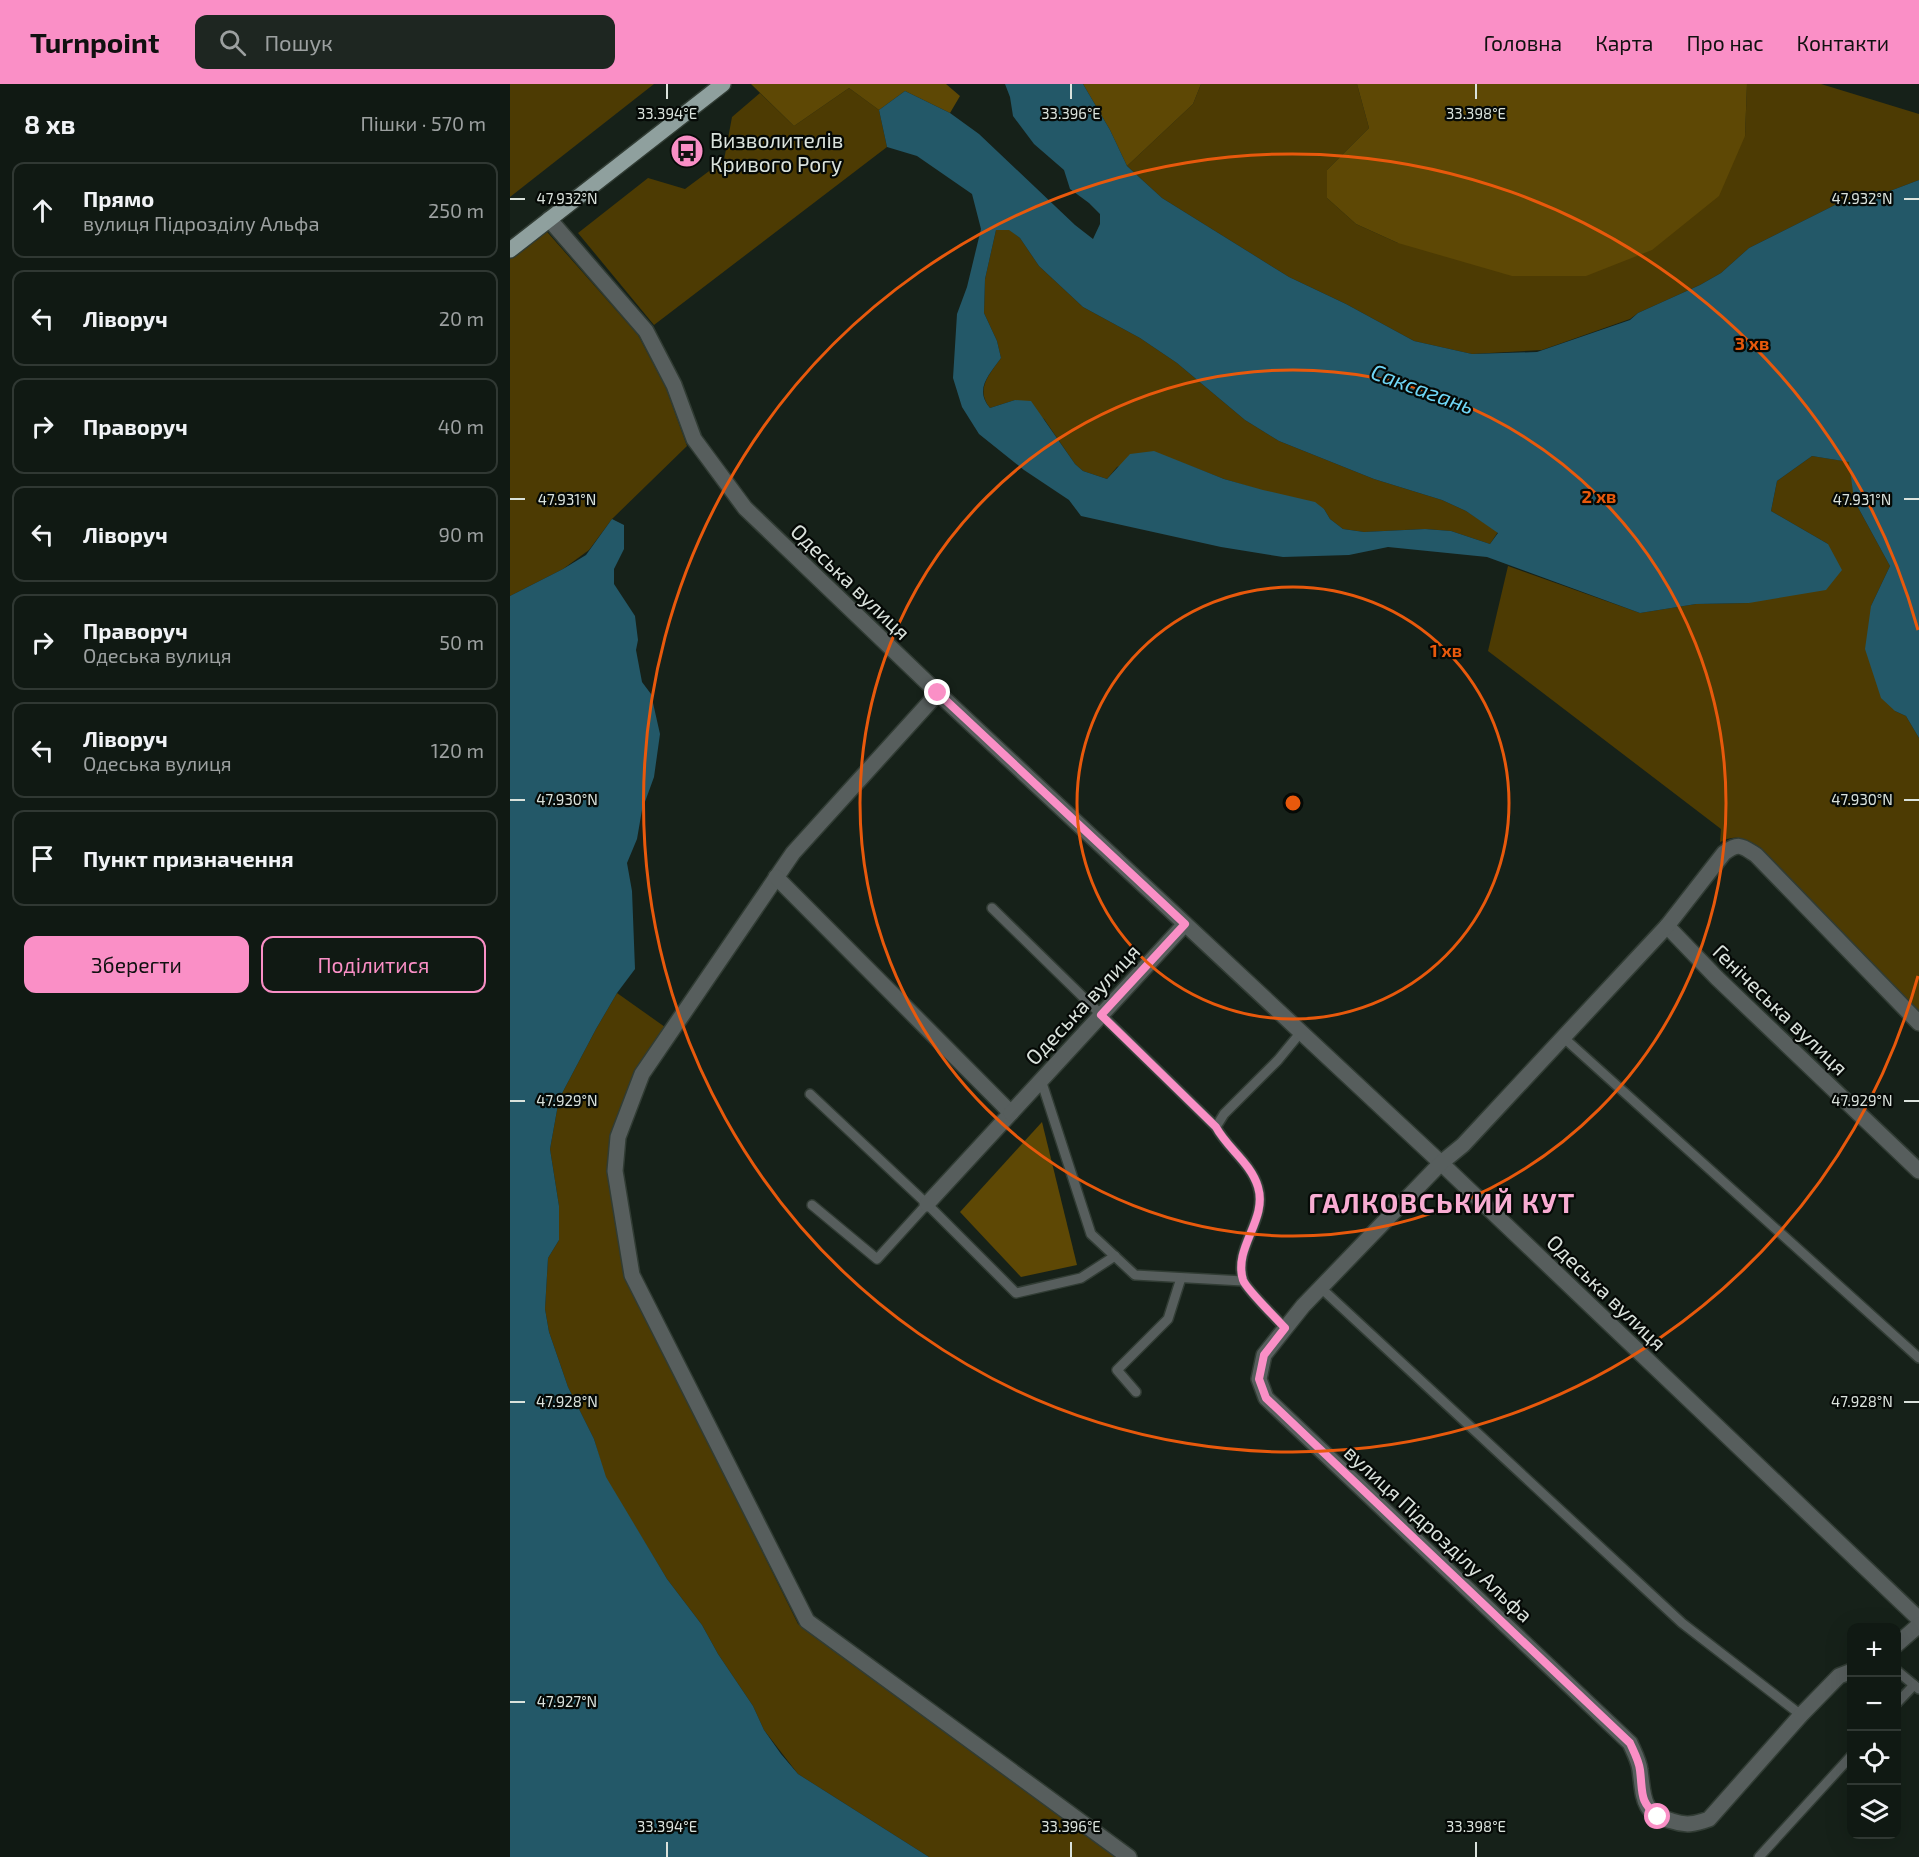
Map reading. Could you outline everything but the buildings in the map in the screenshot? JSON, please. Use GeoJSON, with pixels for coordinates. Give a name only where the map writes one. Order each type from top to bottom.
{"type":"FeatureCollection","features":[{"type":"Feature","properties":{"kind":"main road"},"geometry":{"type":"LineString","coordinates":[[510,250],[723,84]]}},
{"type":"Feature","properties":{"kind":"street","name":"Одеська вулиця"},"geometry":{"type":"LineString","coordinates":[[549,219],[646,331],[674,385],[694,439],[745,508],[938,693],[1441,1163],[1919,1619]]}},
{"type":"Feature","properties":{"kind":"street"},"geometry":{"type":"LineString","coordinates":[[938,693],[793,853],[642,1074],[618,1137],[615,1171],[632,1275],[807,1621],[1129,1857]]}},
{"type":"Feature","properties":{"kind":"street","name":"вулиця Підрозділу Альфа"},"geometry":{"type":"LineString","coordinates":[[1801,1715],[1709,1819],[1693,1825],[1658,1817],[1647,1807],[1641,1791],[1640,1768],[1630,1743],[1266,1398],[1259,1379],[1264,1355],[1303,1306],[1441,1163],[1463,1145],[1564,1038],[1667,926],[1724,853],[1733,847],[1742,846],[1756,855],[1919,1023]]}},
{"type":"Feature","properties":{"kind":"street"},"geometry":{"type":"LineString","coordinates":[[777,877],[1011,1113]]}},
{"type":"Feature","properties":{"kind":"street","name":"Одеська вулиця"},"geometry":{"type":"LineString","coordinates":[[927,1204],[1185,924]]}},
{"type":"Feature","properties":{"kind":"street","name":"Генічеська вулиця"},"geometry":{"type":"LineString","coordinates":[[1667,926],[1716,978],[1919,1171]]}},
{"type":"Feature","properties":{"kind":"street"},"geometry":{"type":"LineString","coordinates":[[1901,1641],[1919,1625]]}},
{"type":"Feature","properties":{"kind":"street"},"geometry":{"type":"LineString","coordinates":[[1801,1715],[1839,1676],[1847,1673]]}},
{"type":"Feature","properties":{"kind":"lane"},"geometry":{"type":"LineString","coordinates":[[992,908],[1216,1127],[1220,1135],[1242,1160],[1258,1186],[1260,1200],[1254,1229],[1241,1255],[1243,1281],[1285,1328]]}},
{"type":"Feature","properties":{"kind":"lane"},"geometry":{"type":"LineString","coordinates":[[1216,1127],[1224,1114],[1278,1060],[1300,1032]]}},
{"type":"Feature","properties":{"kind":"lane"},"geometry":{"type":"LineString","coordinates":[[1564,1038],[1919,1358]]}},
{"type":"Feature","properties":{"kind":"lane"},"geometry":{"type":"LineString","coordinates":[[1041,1080],[1091,1234],[1135,1275],[1243,1281]]}},
{"type":"Feature","properties":{"kind":"lane"},"geometry":{"type":"LineString","coordinates":[[810,1094],[927,1204],[1016,1293],[1081,1278],[1115,1256]]}},
{"type":"Feature","properties":{"kind":"lane"},"geometry":{"type":"LineString","coordinates":[[812,1205],[877,1259],[927,1204]]}},
{"type":"Feature","properties":{"kind":"lane"},"geometry":{"type":"LineString","coordinates":[[1136,1392],[1117,1370],[1168,1319],[1180,1278]]}},
{"type":"Feature","properties":{"kind":"lane"},"geometry":{"type":"LineString","coordinates":[[1321,1288],[1682,1623],[1801,1715]]}},
{"type":"Feature","properties":{"kind":"lane"},"geometry":{"type":"LineString","coordinates":[[1901,1674],[1916,1687],[1901,1700]]}},
{"type":"Feature","properties":{"kind":"lane"},"geometry":{"type":"LineString","coordinates":[[1760,1857],[1847,1759]]}},
{"type":"Feature","properties":{"kind":"shaded area"},"geometry":{"type":"Polygon","coordinates":[[[510,84],[654,84],[510,197],[510,84]]]}},
{"type":"Feature","properties":{"kind":"shaded area"},"geometry":{"type":"Polygon","coordinates":[[[751,84],[946,84],[960,96],[950,113],[905,91],[879,110],[849,88],[794,126],[751,84]]]}},
{"type":"Feature","properties":{"kind":"shaded area"},"geometry":{"type":"Polygon","coordinates":[[[1083,84],[1201,84],[1193,104],[1127,166],[1110,130],[1083,84]]]}},
{"type":"Feature","properties":{"kind":"shaded area"},"geometry":{"type":"Polygon","coordinates":[[[1201,84],[1357,84],[1369,128],[1327,170],[1327,198],[1356,224],[1398,243],[1745,136],[1747,84],[1821,84],[1919,114],[1919,180],[1882,194],[1839,203],[1749,248],[1721,273],[1630,319],[1542,350],[1472,354],[1414,341],[1346,304],[1289,277],[1162,198],[1127,166],[1193,104],[1201,84]]]}},
{"type":"Feature","properties":{"kind":"shaded area"},"geometry":{"type":"Polygon","coordinates":[[[1357,84],[1747,84],[1745,136],[1719,196],[1652,250],[1586,276],[1512,276],[1398,243],[1356,224],[1327,198],[1327,170],[1369,128],[1357,84]]]}},
{"type":"Feature","properties":{"kind":"shaded area"},"geometry":{"type":"Polygon","coordinates":[[[849,88],[879,110],[887,147],[654,325],[578,233],[648,178],[685,189],[724,160],[732,117],[760,93],[794,126],[849,88]]]}},
{"type":"Feature","properties":{"kind":"shaded area"},"geometry":{"type":"Polygon","coordinates":[[[541,225],[638,335],[666,388],[687,446],[612,519],[589,550],[563,569],[510,596],[510,250],[541,225]]]}},
{"type":"Feature","properties":{"kind":"shaded area"},"geometry":{"type":"Polygon","coordinates":[[[996,230],[1010,230],[1020,238],[1039,266],[1083,307],[1140,338],[1177,363],[1245,420],[1279,441],[1374,479],[1442,500],[1466,511],[1498,532],[1490,544],[1451,531],[1425,529],[1364,532],[1343,529],[1330,519],[1324,509],[1224,479],[1154,452],[1117,467],[1107,479],[1083,471],[1075,464],[1044,419],[1015,400],[990,408],[986,401],[985,382],[1001,358],[997,341],[984,313],[985,279],[996,230]]]}},
{"type":"Feature","properties":{"kind":"shaded area"},"geometry":{"type":"Polygon","coordinates":[[[1812,456],[1850,462],[1854,500],[1890,566],[1871,606],[1895,711],[1906,716],[1919,738],[1919,1012],[1761,848],[1740,838],[1720,842],[1721,829],[1488,651],[1508,566],[1640,613],[1696,604],[1749,603],[1828,544],[1771,511],[1777,481],[1812,456]]]}},
{"type":"Feature","properties":{"kind":"shaded area"},"geometry":{"type":"Polygon","coordinates":[[[617,993],[665,1027],[634,1071],[612,1135],[626,1276],[798,1624],[1117,1857],[929,1857],[798,1774],[764,1730],[753,1706],[718,1654],[702,1625],[667,1579],[605,1477],[594,1439],[568,1387],[549,1332],[545,1309],[548,1258],[559,1240],[559,1206],[550,1149],[559,1099],[617,993]]]}},
{"type":"Feature","properties":{"kind":"shaded area"},"geometry":{"type":"Polygon","coordinates":[[[1042,1122],[1077,1265],[1021,1277],[960,1212],[1042,1122]]]}},
{"type":"Feature","properties":{"kind":"water","name":"Саксагань"},"geometry":{"type":"Polygon","coordinates":[[[1005,84],[1083,84],[1110,130],[1127,166],[1162,198],[1289,277],[1346,304],[1414,341],[1472,354],[1537,352],[1630,320],[1638,313],[1721,273],[1749,248],[1839,203],[1882,194],[1919,180],[1919,738],[1906,716],[1895,711],[1881,698],[1865,649],[1871,606],[1890,566],[1854,500],[1849,462],[1812,456],[1777,481],[1771,511],[1828,544],[1842,570],[1826,590],[1749,603],[1696,604],[1640,613],[1487,557],[1388,547],[1349,555],[1283,557],[1221,547],[1081,516],[1069,500],[1024,470],[979,434],[962,407],[953,378],[957,314],[967,287],[981,229],[972,194],[917,156],[887,147],[879,110],[905,91],[950,113],[979,134],[1075,225],[1093,239],[1100,224],[1100,214],[1070,189],[1064,170],[1034,144],[1013,116],[1005,84]],[[996,230],[985,279],[984,313],[997,341],[1001,358],[985,382],[983,395],[990,408],[1015,400],[1031,401],[1075,464],[1083,471],[1107,479],[1130,454],[1154,451],[1224,479],[1315,502],[1324,509],[1330,519],[1343,529],[1364,532],[1425,529],[1451,531],[1490,544],[1498,533],[1466,511],[1442,500],[1374,479],[1279,441],[1245,420],[1177,363],[1140,338],[1083,307],[1039,266],[1020,238],[1009,230],[996,230]]]}},
{"type":"Feature","properties":{"kind":"water"},"geometry":{"type":"Polygon","coordinates":[[[612,519],[624,525],[624,549],[614,569],[614,584],[635,616],[638,640],[636,650],[642,682],[651,694],[660,734],[654,777],[642,810],[637,839],[627,863],[632,891],[635,969],[617,993],[559,1099],[550,1149],[559,1206],[559,1240],[548,1258],[545,1309],[549,1332],[568,1387],[594,1439],[606,1477],[667,1579],[702,1625],[718,1654],[753,1706],[764,1730],[781,1754],[798,1774],[929,1857],[510,1857],[510,596],[586,555],[612,519]]]}},
{"type":"Feature","properties":{"kind":"place","name":"Визволителів Кривого Рогу"},"geometry":{"type":"Point","coordinates":[687,151]}},
{"type":"Feature","properties":{"kind":"district","name":"ГАЛКОВСЬКИЙ КУТ"},"geometry":{"type":"Point","coordinates":[1442,1202]}},
{"type":"Feature","properties":{"kind":"route"},"geometry":{"type":"LineString","coordinates":[[938,693],[1185,924],[1101,1015],[1216,1127],[1220,1135],[1242,1160],[1258,1186],[1260,1200],[1254,1229],[1241,1255],[1243,1281],[1285,1328],[1264,1355],[1259,1379],[1266,1398],[1630,1743],[1640,1768],[1641,1791],[1647,1807],[1658,1817]]}}]}
